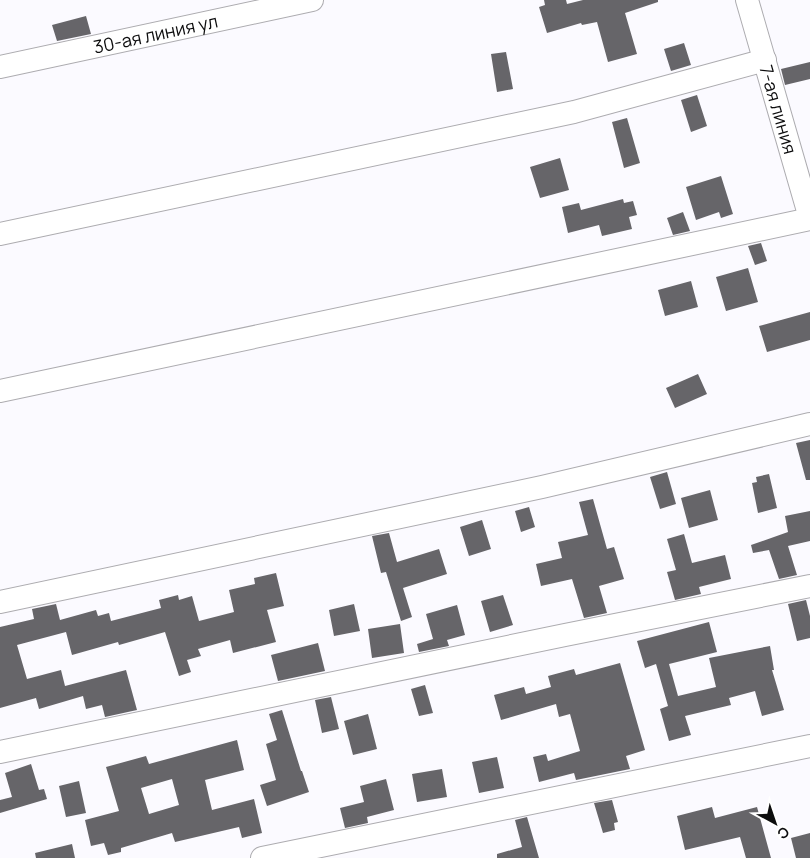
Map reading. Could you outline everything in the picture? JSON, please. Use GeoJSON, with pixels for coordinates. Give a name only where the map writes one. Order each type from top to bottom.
{"type":"FeatureCollection","features":[{"type":"Feature","properties":{"kind":"street","name":"30-ая линия ул"},"geometry":{"type":"LineString","coordinates":[[0,67],[312,0]]}},
{"type":"Feature","properties":{"kind":"street","name":"7-ая линия"},"geometry":{"type":"LineString","coordinates":[[747,0],[810,218]]}},
{"type":"Feature","properties":{"kind":"street"},"geometry":{"type":"LineString","coordinates":[[0,234],[574,112],[765,60]]}},
{"type":"Feature","properties":{"kind":"street"},"geometry":{"type":"LineString","coordinates":[[0,391],[810,218]]}},
{"type":"Feature","properties":{"kind":"street"},"geometry":{"type":"LineString","coordinates":[[0,602],[542,486],[810,424]]}},
{"type":"Feature","properties":{"kind":"street"},"geometry":{"type":"LineString","coordinates":[[0,752],[810,586]]}},
{"type":"Feature","properties":{"kind":"street"},"geometry":{"type":"LineString","coordinates":[[262,858],[810,746]]}},
{"type":"Feature","properties":{"kind":"building"},"geometry":{"type":"Polygon","coordinates":[[[544,0],[566,0],[567,4],[583,0],[658,0],[658,2],[625,13],[637,54],[608,62],[597,22],[582,25],[581,23],[547,33],[539,7],[545,5],[544,0]]]}},
{"type":"Feature","properties":{"kind":"building"},"geometry":{"type":"Polygon","coordinates":[[[86,16],[91,34],[57,41],[52,25],[86,16]]]}},
{"type":"Feature","properties":{"kind":"building"},"geometry":{"type":"Polygon","coordinates":[[[684,43],[691,65],[671,71],[664,49],[684,43]]]}},
{"type":"Feature","properties":{"kind":"building"},"geometry":{"type":"Polygon","coordinates":[[[506,52],[513,89],[497,92],[491,54],[506,52]]]}},
{"type":"Feature","properties":{"kind":"building"},"geometry":{"type":"Polygon","coordinates":[[[810,62],[810,79],[785,85],[781,69],[810,62]]]}},
{"type":"Feature","properties":{"kind":"building"},"geometry":{"type":"Polygon","coordinates":[[[697,95],[707,126],[691,132],[681,100],[697,95]]]}},
{"type":"Feature","properties":{"kind":"building"},"geometry":{"type":"Polygon","coordinates":[[[627,118],[640,163],[624,168],[612,122],[627,118]]]}},
{"type":"Feature","properties":{"kind":"building"},"geometry":{"type":"Polygon","coordinates":[[[560,158],[569,190],[540,198],[530,167],[560,158]]]}},
{"type":"Feature","properties":{"kind":"building"},"geometry":{"type":"Polygon","coordinates":[[[721,176],[733,214],[721,218],[719,212],[696,220],[686,187],[721,176]]]}},
{"type":"Feature","properties":{"kind":"building"},"geometry":{"type":"Polygon","coordinates":[[[623,199],[624,203],[633,201],[637,215],[629,217],[632,229],[602,236],[599,225],[568,233],[562,207],[579,203],[581,210],[623,199]]]}},
{"type":"Feature","properties":{"kind":"building"},"geometry":{"type":"Polygon","coordinates":[[[683,212],[690,231],[673,235],[667,218],[683,212]]]}},
{"type":"Feature","properties":{"kind":"building"},"geometry":{"type":"Polygon","coordinates":[[[761,243],[767,261],[755,265],[748,246],[761,243]]]}},
{"type":"Feature","properties":{"kind":"building"},"geometry":{"type":"Polygon","coordinates":[[[748,268],[758,302],[726,311],[716,277],[748,268]]]}},
{"type":"Feature","properties":{"kind":"building"},"geometry":{"type":"Polygon","coordinates":[[[691,281],[698,307],[665,316],[658,290],[691,281]]]}},
{"type":"Feature","properties":{"kind":"building"},"geometry":{"type":"Polygon","coordinates":[[[810,312],[810,340],[767,352],[759,326],[810,312]]]}},
{"type":"Feature","properties":{"kind":"building"},"geometry":{"type":"Polygon","coordinates":[[[698,374],[707,394],[675,408],[666,388],[698,374]]]}},
{"type":"Feature","properties":{"kind":"building"},"geometry":{"type":"Polygon","coordinates":[[[810,440],[810,480],[806,480],[796,443],[810,440]]]}},
{"type":"Feature","properties":{"kind":"building"},"geometry":{"type":"Polygon","coordinates":[[[667,472],[676,504],[660,509],[650,477],[667,472]]]}},
{"type":"Feature","properties":{"kind":"building"},"geometry":{"type":"Polygon","coordinates":[[[769,474],[777,508],[758,513],[752,483],[757,482],[756,477],[769,474]]]}},
{"type":"Feature","properties":{"kind":"building"},"geometry":{"type":"Polygon","coordinates":[[[710,490],[718,520],[689,528],[681,498],[710,490]]]}},
{"type":"Feature","properties":{"kind":"building"},"geometry":{"type":"Polygon","coordinates":[[[593,499],[607,549],[614,547],[624,579],[599,586],[607,613],[584,618],[572,579],[541,586],[536,564],[562,558],[558,542],[588,535],[579,502],[593,499]]]}},
{"type":"Feature","properties":{"kind":"building"},"geometry":{"type":"Polygon","coordinates":[[[529,507],[535,527],[521,532],[515,511],[529,507]]]}},
{"type":"Feature","properties":{"kind":"building"},"geometry":{"type":"Polygon","coordinates":[[[810,511],[810,541],[788,546],[797,575],[779,579],[769,550],[753,553],[751,545],[788,532],[785,516],[810,511]]]}},
{"type":"Feature","properties":{"kind":"building"},"geometry":{"type":"Polygon","coordinates":[[[482,520],[491,549],[469,556],[460,527],[482,520]]]}},
{"type":"Feature","properties":{"kind":"building"},"geometry":{"type":"Polygon","coordinates":[[[389,533],[397,562],[439,549],[447,574],[403,588],[412,617],[401,621],[386,572],[381,573],[372,536],[389,533]]]}},
{"type":"Feature","properties":{"kind":"building"},"geometry":{"type":"Polygon","coordinates":[[[684,534],[692,563],[725,555],[731,579],[699,587],[701,594],[675,600],[667,572],[676,570],[667,539],[684,534]]]}},
{"type":"Feature","properties":{"kind":"building"},"geometry":{"type":"Polygon","coordinates":[[[276,573],[284,606],[267,610],[276,642],[233,653],[230,640],[198,649],[201,656],[187,660],[191,672],[179,676],[165,632],[119,645],[118,642],[72,655],[66,632],[17,645],[27,679],[61,670],[65,686],[126,670],[137,710],[105,717],[102,705],[86,709],[83,696],[39,709],[36,698],[0,708],[0,627],[34,619],[32,609],[56,604],[60,620],[96,610],[98,616],[109,613],[111,621],[161,608],[159,600],[178,595],[179,600],[192,596],[199,621],[234,612],[229,590],[255,584],[254,578],[276,573]]]}},
{"type":"Feature","properties":{"kind":"building"},"geometry":{"type":"Polygon","coordinates":[[[503,595],[513,625],[490,632],[481,601],[503,595]]]}},
{"type":"Feature","properties":{"kind":"building"},"geometry":{"type":"Polygon","coordinates":[[[806,600],[810,616],[810,638],[797,641],[788,604],[806,600]]]}},
{"type":"Feature","properties":{"kind":"building"},"geometry":{"type":"Polygon","coordinates":[[[354,604],[360,631],[334,636],[329,610],[354,604]]]}},
{"type":"Feature","properties":{"kind":"building"},"geometry":{"type":"Polygon","coordinates":[[[457,605],[465,635],[447,640],[449,646],[419,652],[417,644],[433,639],[426,614],[457,605]]]}},
{"type":"Feature","properties":{"kind":"building"},"geometry":{"type":"Polygon","coordinates":[[[709,622],[717,652],[669,664],[678,696],[716,687],[709,658],[770,646],[774,670],[772,670],[784,710],[762,716],[755,691],[729,698],[731,705],[685,716],[691,735],[669,741],[660,709],[668,706],[656,664],[645,668],[637,641],[709,622]]]}},
{"type":"Feature","properties":{"kind":"building"},"geometry":{"type":"Polygon","coordinates":[[[400,624],[404,653],[372,658],[368,629],[400,624]]]}},
{"type":"Feature","properties":{"kind":"building"},"geometry":{"type":"Polygon","coordinates":[[[318,643],[325,671],[278,681],[271,655],[318,643]]]}},
{"type":"Feature","properties":{"kind":"building"},"geometry":{"type":"Polygon","coordinates":[[[620,663],[645,750],[626,756],[630,769],[576,780],[574,773],[539,782],[533,757],[546,754],[548,761],[580,751],[570,714],[559,717],[556,704],[501,720],[494,695],[524,687],[526,694],[551,687],[548,676],[574,669],[576,675],[620,663]]]}},
{"type":"Feature","properties":{"kind":"building"},"geometry":{"type":"Polygon","coordinates":[[[425,685],[433,713],[419,716],[411,689],[425,685]]]}},
{"type":"Feature","properties":{"kind":"building"},"geometry":{"type":"Polygon","coordinates":[[[331,697],[339,729],[322,733],[315,700],[331,697]]]}},
{"type":"Feature","properties":{"kind":"building"},"geometry":{"type":"Polygon","coordinates":[[[282,710],[309,792],[267,806],[260,785],[276,780],[266,744],[277,740],[269,714],[282,710]]]}},
{"type":"Feature","properties":{"kind":"building"},"geometry":{"type":"Polygon","coordinates":[[[368,714],[377,749],[353,755],[344,721],[368,714]]]}},
{"type":"Feature","properties":{"kind":"building"},"geometry":{"type":"Polygon","coordinates":[[[237,740],[244,770],[205,780],[212,810],[254,799],[262,833],[242,838],[239,827],[175,842],[172,833],[121,848],[121,852],[108,855],[104,843],[91,846],[85,820],[119,811],[106,767],[146,756],[149,764],[237,740]],[[172,779],[141,788],[149,814],[179,805],[172,779]]]}},
{"type":"Feature","properties":{"kind":"building"},"geometry":{"type":"Polygon","coordinates":[[[497,757],[504,788],[479,793],[472,762],[497,757]]]}},
{"type":"Feature","properties":{"kind":"building"},"geometry":{"type":"Polygon","coordinates":[[[31,764],[39,790],[44,789],[47,799],[0,813],[0,800],[12,797],[5,773],[31,764]]]}},
{"type":"Feature","properties":{"kind":"building"},"geometry":{"type":"Polygon","coordinates":[[[442,769],[447,797],[417,802],[412,774],[442,769]]]}},
{"type":"Feature","properties":{"kind":"building"},"geometry":{"type":"Polygon","coordinates":[[[386,779],[394,810],[367,817],[368,823],[345,828],[340,808],[364,802],[360,786],[386,779]]]}},
{"type":"Feature","properties":{"kind":"building"},"geometry":{"type":"Polygon","coordinates":[[[79,781],[86,813],[66,817],[59,786],[79,781]]]}},
{"type":"Feature","properties":{"kind":"building"},"geometry":{"type":"Polygon","coordinates":[[[612,800],[618,822],[614,823],[615,830],[603,833],[594,803],[612,800]]]}},
{"type":"Feature","properties":{"kind":"building"},"geometry":{"type":"Polygon","coordinates":[[[712,807],[715,818],[757,807],[771,858],[746,858],[740,837],[685,850],[677,816],[712,807]]]}},
{"type":"Feature","properties":{"kind":"building"},"geometry":{"type":"Polygon","coordinates":[[[527,817],[539,858],[497,858],[497,854],[522,847],[515,820],[527,817]]]}},
{"type":"Feature","properties":{"kind":"building"},"geometry":{"type":"Polygon","coordinates":[[[810,833],[810,858],[796,858],[791,838],[810,833]]]}},
{"type":"Feature","properties":{"kind":"building"},"geometry":{"type":"Polygon","coordinates":[[[72,844],[75,858],[36,858],[35,853],[72,844]]]}}]}
